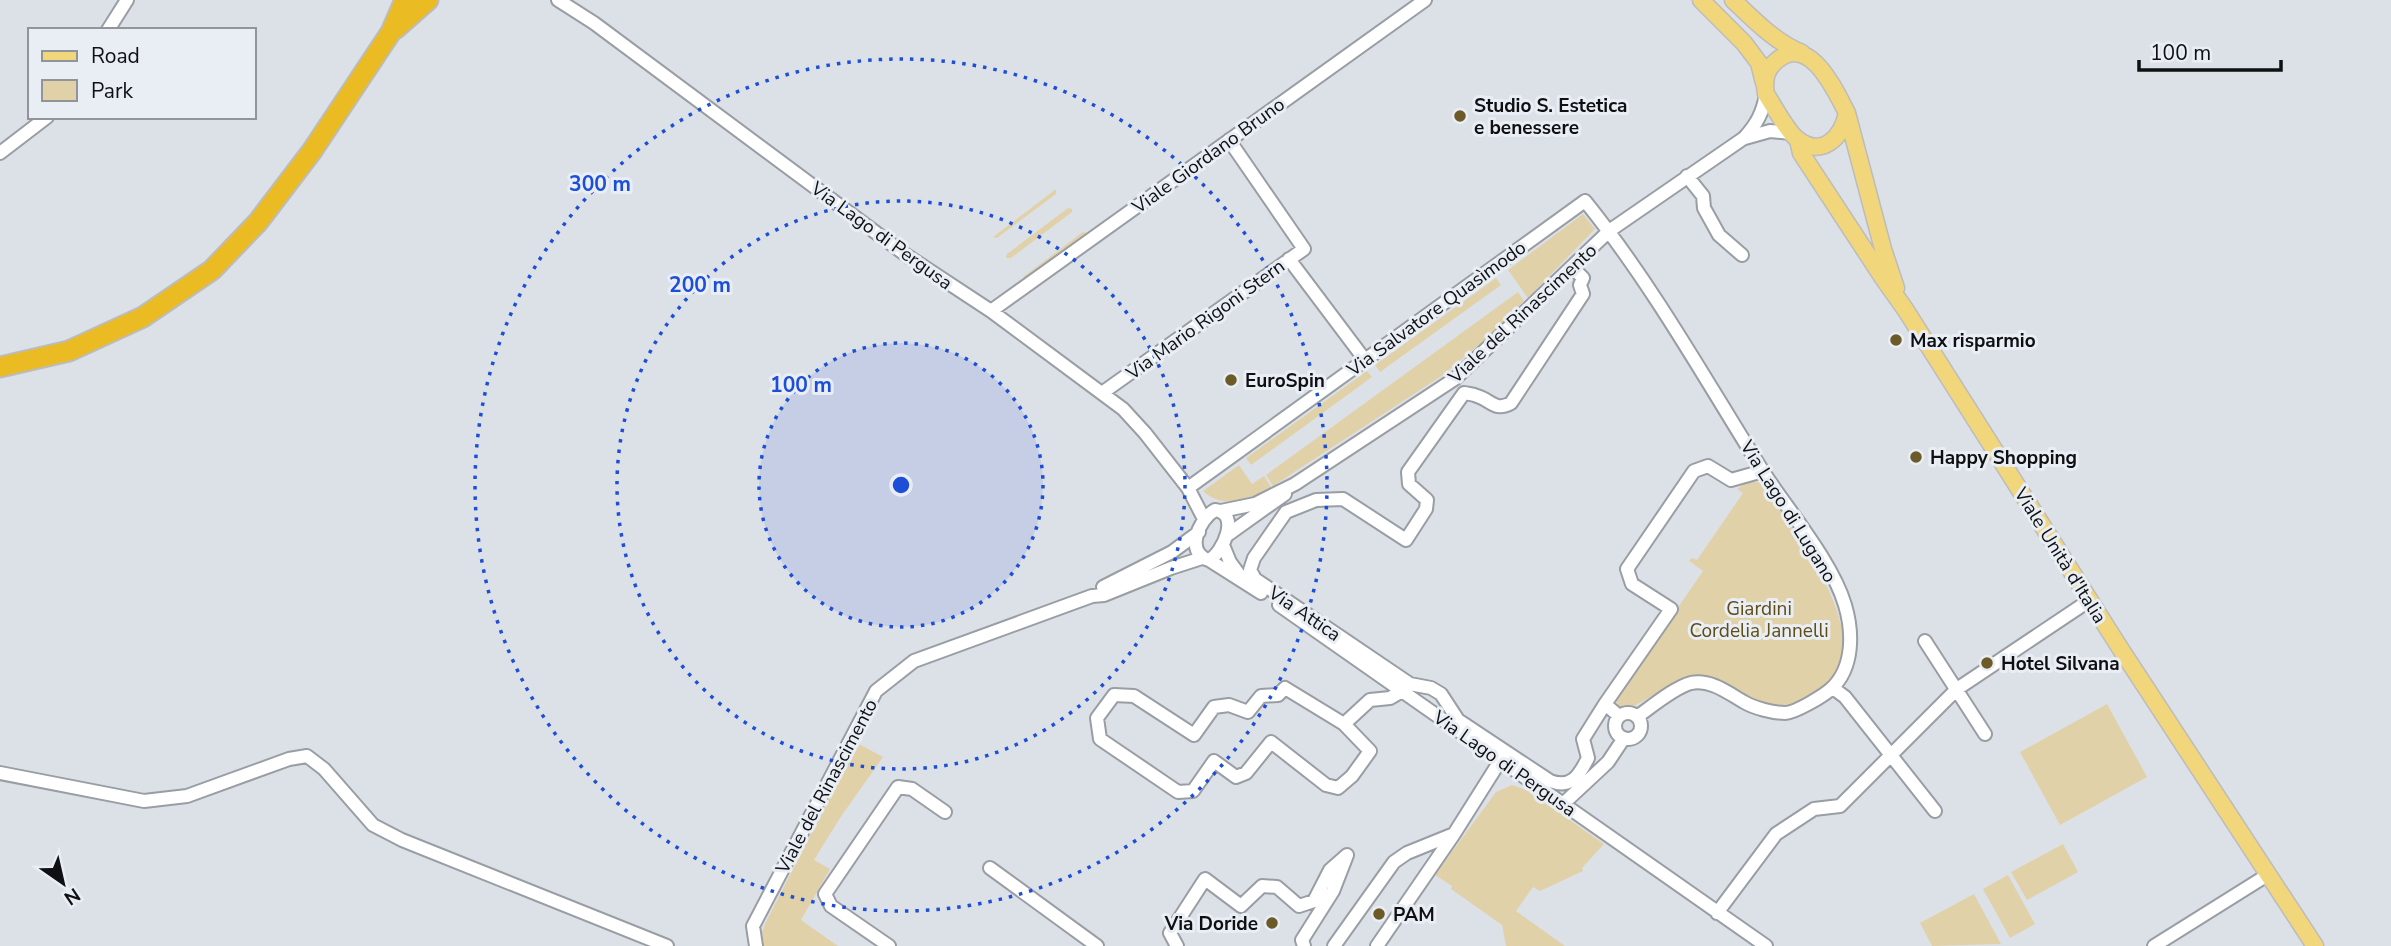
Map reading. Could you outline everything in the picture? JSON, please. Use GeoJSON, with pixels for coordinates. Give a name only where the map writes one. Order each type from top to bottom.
{"type":"FeatureCollection","features":[{"type":"Feature","properties":{"kind":"highway"},"geometry":{"type":"LineString","coordinates":[[0,366],[69,351],[143,317],[212,270],[258,222],[312,152],[391,32],[405,0]]}},
{"type":"Feature","properties":{"kind":"highway"},"geometry":{"type":"LineString","coordinates":[[391,32],[428,0]]}},
{"type":"Feature","properties":{"kind":"main road","name":"Viale Unità d'Italia"},"geometry":{"type":"LineString","coordinates":[[1701,0],[1744,43],[1759,63],[1765,89],[1795,137],[1801,153],[1882,278],[1902,304],[2315,946]]}},
{"type":"Feature","properties":{"kind":"main road","name":"Viale Unità d'Italia"},"geometry":{"type":"LineString","coordinates":[[1733,0],[1765,30],[1821,68],[1847,113],[1883,249],[1902,304]]}},
{"type":"Feature","properties":{"kind":"main road"},"geometry":{"type":"LineString","coordinates":[[1765,89],[1768,68],[1781,56],[1804,54]]}},
{"type":"Feature","properties":{"kind":"main road"},"geometry":{"type":"LineString","coordinates":[[1795,137],[1813,146],[1825,145],[1836,139],[1844,127],[1847,113]]}},
{"type":"Feature","properties":{"kind":"street"},"geometry":{"type":"LineString","coordinates":[[109,28],[127,0]]}},
{"type":"Feature","properties":{"kind":"street","name":"Via Lago di Pergusa"},"geometry":{"type":"LineString","coordinates":[[558,0],[594,23],[906,255],[991,311],[1123,409],[1188,488],[1204,519]]}},
{"type":"Feature","properties":{"kind":"street","name":"Viale Giordano Bruno"},"geometry":{"type":"LineString","coordinates":[[991,311],[1425,0]]}},
{"type":"Feature","properties":{"kind":"street","name":"Viale del Rinascimento"},"geometry":{"type":"LineString","coordinates":[[1295,484],[1456,378],[1609,231],[1744,138],[1763,110],[1765,89]]}},
{"type":"Feature","properties":{"kind":"street"},"geometry":{"type":"LineString","coordinates":[[0,153],[44,119]]}},
{"type":"Feature","properties":{"kind":"street","name":"Viale del Rinascimento"},"geometry":{"type":"LineString","coordinates":[[1744,138],[1770,131],[1795,137]]}},
{"type":"Feature","properties":{"kind":"street","name":"Via Mario Rigoni Stern"},"geometry":{"type":"LineString","coordinates":[[1102,393],[1304,248],[1229,140]]}},
{"type":"Feature","properties":{"kind":"street"},"geometry":{"type":"LineString","coordinates":[[1687,176],[1703,197],[1704,208],[1718,235],[1742,255]]}},
{"type":"Feature","properties":{"kind":"street","name":"Via Salvatore Quasìmodo"},"geometry":{"type":"LineString","coordinates":[[1188,488],[1590,197],[1609,231]]}},
{"type":"Feature","properties":{"kind":"street","name":"Via Lago di Lugano"},"geometry":{"type":"LineString","coordinates":[[1609,231],[1825,564],[1845,604],[1851,646],[1843,671],[1833,688]]}},
{"type":"Feature","properties":{"kind":"street"},"geometry":{"type":"LineString","coordinates":[[1289,259],[1365,360]]}},
{"type":"Feature","properties":{"kind":"street","name":"Via Attica"},"geometry":{"type":"LineString","coordinates":[[1441,694],[1431,688],[1410,684],[1255,579],[1250,570],[1254,558],[1286,512],[1316,500],[1343,499],[1406,540],[1426,509],[1427,500],[1409,484],[1408,472],[1464,393],[1479,396],[1493,406],[1503,407],[1511,403],[1583,294],[1580,285],[1583,278],[1573,268]]}},
{"type":"Feature","properties":{"kind":"street"},"geometry":{"type":"LineString","coordinates":[[1428,710],[1441,694],[1458,720],[1550,780],[1560,784],[1570,782],[1581,772],[1588,758],[1583,739],[1671,609],[1632,584],[1627,569],[1695,471],[1708,466],[1731,480],[1763,471]]}},
{"type":"Feature","properties":{"kind":"street"},"geometry":{"type":"LineString","coordinates":[[1218,510],[1228,520],[1224,540],[1219,552],[1205,559],[1195,547],[1204,519],[1218,510],[1255,504],[1295,484]]}},
{"type":"Feature","properties":{"kind":"street"},"geometry":{"type":"LineString","coordinates":[[1224,540],[1279,500],[1295,484]]}},
{"type":"Feature","properties":{"kind":"street","name":"Via Lago di Pergusa"},"geometry":{"type":"LineString","coordinates":[[1188,488],[1218,510]]}},
{"type":"Feature","properties":{"kind":"street","name":"Viale del Rinascimento"},"geometry":{"type":"LineString","coordinates":[[1092,596],[1102,588],[1172,552],[1199,532]]}},
{"type":"Feature","properties":{"kind":"street"},"geometry":{"type":"LineString","coordinates":[[1224,540],[1230,562],[1243,580]]}},
{"type":"Feature","properties":{"kind":"street","name":"Via Lago di Pergusa"},"geometry":{"type":"LineString","coordinates":[[1205,559],[1243,580],[1766,946]]}},
{"type":"Feature","properties":{"kind":"street","name":"Viale del Rinascimento"},"geometry":{"type":"LineString","coordinates":[[756,946],[753,926],[876,691],[914,661],[1092,596],[1104,595],[1171,568],[1205,559]]}},
{"type":"Feature","properties":{"kind":"street"},"geometry":{"type":"LineString","coordinates":[[1717,913],[1776,834],[1814,809],[1840,806],[1957,689],[2090,600]]}},
{"type":"Feature","properties":{"kind":"street"},"geometry":{"type":"LineString","coordinates":[[1925,640],[1985,734]]}},
{"type":"Feature","properties":{"kind":"street"},"geometry":{"type":"LineString","coordinates":[[1637,717],[1689,684],[1706,682],[1748,705],[1787,713],[1833,688],[1844,697],[1936,811]]}},
{"type":"Feature","properties":{"kind":"street"},"geometry":{"type":"LineString","coordinates":[[1285,688],[1344,724],[1370,751],[1352,776],[1338,788],[1326,785],[1270,742],[1246,773],[1236,777],[1214,761],[1193,791],[1178,792],[1100,739],[1097,718],[1114,695],[1134,696],[1194,735],[1214,707],[1228,705],[1248,712],[1261,696],[1278,695],[1285,688]]}},
{"type":"Feature","properties":{"kind":"street"},"geometry":{"type":"LineString","coordinates":[[1344,724],[1370,700],[1390,698],[1402,691]]}},
{"type":"Feature","properties":{"kind":"street"},"geometry":{"type":"LineString","coordinates":[[1605,704],[1619,716]]}},
{"type":"Feature","properties":{"kind":"street"},"geometry":{"type":"LineString","coordinates":[[1626,713],[1637,717],[1641,724],[1639,733],[1632,738],[1624,738],[1615,728],[1619,716],[1626,713]]}},
{"type":"Feature","properties":{"kind":"street"},"geometry":{"type":"LineString","coordinates":[[1564,803],[1608,762],[1624,738]]}},
{"type":"Feature","properties":{"kind":"street"},"geometry":{"type":"LineString","coordinates":[[0,773],[144,801],[187,796],[289,759],[307,757],[324,769],[373,825],[402,840],[667,946]]}},
{"type":"Feature","properties":{"kind":"street"},"geometry":{"type":"LineString","coordinates":[[1377,946],[1454,834],[1500,761]]}},
{"type":"Feature","properties":{"kind":"street"},"geometry":{"type":"LineString","coordinates":[[889,946],[831,906],[825,894],[898,787],[912,789],[945,812]]}},
{"type":"Feature","properties":{"kind":"street"},"geometry":{"type":"LineString","coordinates":[[1334,946],[1394,862],[1407,853],[1454,834]]}},
{"type":"Feature","properties":{"kind":"street"},"geometry":{"type":"LineString","coordinates":[[1177,946],[1170,933],[1205,880],[1241,906],[1262,886],[1277,887],[1299,906],[1314,901],[1330,870],[1348,855],[1333,891],[1302,940],[1304,946]]}},
{"type":"Feature","properties":{"kind":"street"},"geometry":{"type":"LineString","coordinates":[[990,868],[1097,946]]}},
{"type":"Feature","properties":{"kind":"street"},"geometry":{"type":"LineString","coordinates":[[2154,946],[2269,874]]}},
{"type":"Feature","properties":{"kind":"green space"},"geometry":{"type":"Polygon","coordinates":[[[1056,189],[1056,194],[997,238],[993,237],[1056,189]]]}},
{"type":"Feature","properties":{"kind":"green space"},"geometry":{"type":"Polygon","coordinates":[[[1068,208],[1072,209],[1072,212],[1011,258],[1006,258],[1007,254],[1068,208]]]}},
{"type":"Feature","properties":{"kind":"green space"},"geometry":{"type":"Polygon","coordinates":[[[1583,214],[1595,229],[1528,298],[1508,270],[1583,214]]]}},
{"type":"Feature","properties":{"kind":"green space"},"geometry":{"type":"Polygon","coordinates":[[[1083,232],[1087,233],[1086,236],[1027,278],[1023,277],[1083,232]]]}},
{"type":"Feature","properties":{"kind":"green space"},"geometry":{"type":"Polygon","coordinates":[[[1496,278],[1501,285],[1380,372],[1375,365],[1496,278]]]}},
{"type":"Feature","properties":{"kind":"green space"},"geometry":{"type":"Polygon","coordinates":[[[1518,292],[1524,301],[1489,336],[1443,375],[1273,486],[1266,475],[1518,292]]]}},
{"type":"Feature","properties":{"kind":"green space"},"geometry":{"type":"Polygon","coordinates":[[[1367,371],[1372,377],[1251,465],[1246,458],[1367,371]]]}},
{"type":"Feature","properties":{"kind":"green space"},"geometry":{"type":"Polygon","coordinates":[[[1239,465],[1252,484],[1264,476],[1271,487],[1255,496],[1228,502],[1211,497],[1203,491],[1239,465]]]}},
{"type":"Feature","properties":{"kind":"green space","name":"Giardini Cordelia Jannelli"},"geometry":{"type":"Polygon","coordinates":[[[1749,481],[1764,485],[1779,503],[1813,559],[1833,599],[1844,643],[1842,663],[1833,680],[1809,697],[1791,704],[1778,705],[1756,702],[1715,679],[1696,678],[1666,688],[1628,709],[1622,707],[1616,698],[1703,571],[1689,561],[1692,558],[1697,560],[1743,493],[1737,489],[1749,481]]]}},
{"type":"Feature","properties":{"kind":"green space"},"geometry":{"type":"Polygon","coordinates":[[[2107,704],[2147,777],[2060,825],[2020,752],[2107,704]]]}},
{"type":"Feature","properties":{"kind":"green space"},"geometry":{"type":"Polygon","coordinates":[[[857,743],[883,757],[814,860],[830,869],[801,920],[838,946],[764,946],[762,932],[765,924],[857,743]]]}},
{"type":"Feature","properties":{"kind":"green space"},"geometry":{"type":"Polygon","coordinates":[[[1512,785],[1528,791],[1604,844],[1582,868],[1583,871],[1540,891],[1533,887],[1516,911],[1565,946],[1506,946],[1502,925],[1435,875],[1496,792],[1512,785]]]}},
{"type":"Feature","properties":{"kind":"green space"},"geometry":{"type":"Polygon","coordinates":[[[2063,844],[2078,872],[2027,900],[2011,872],[2063,844]]]}},
{"type":"Feature","properties":{"kind":"green space"},"geometry":{"type":"Polygon","coordinates":[[[2008,875],[2035,924],[2010,938],[1983,889],[2008,875]]]}},
{"type":"Feature","properties":{"kind":"green space"},"geometry":{"type":"Polygon","coordinates":[[[1974,894],[2001,944],[1932,946],[1920,923],[1974,894]]]}},
{"type":"Feature","properties":{"kind":"place","name":"Studio S. Estetica e benessere"},"geometry":{"type":"Point","coordinates":[1460,116]}},
{"type":"Feature","properties":{"kind":"place","name":"Max risparmio"},"geometry":{"type":"Point","coordinates":[1896,340]}},
{"type":"Feature","properties":{"kind":"place","name":"EuroSpin"},"geometry":{"type":"Point","coordinates":[1231,380]}},
{"type":"Feature","properties":{"kind":"place","name":"Happy Shopping"},"geometry":{"type":"Point","coordinates":[1916,457]}},
{"type":"Feature","properties":{"kind":"place","name":"Hotel Silvana"},"geometry":{"type":"Point","coordinates":[1987,663]}},
{"type":"Feature","properties":{"kind":"place","name":"PAM"},"geometry":{"type":"Point","coordinates":[1379,914]}},
{"type":"Feature","properties":{"kind":"place","name":"Via Doride"},"geometry":{"type":"Point","coordinates":[1272,923]}}]}
